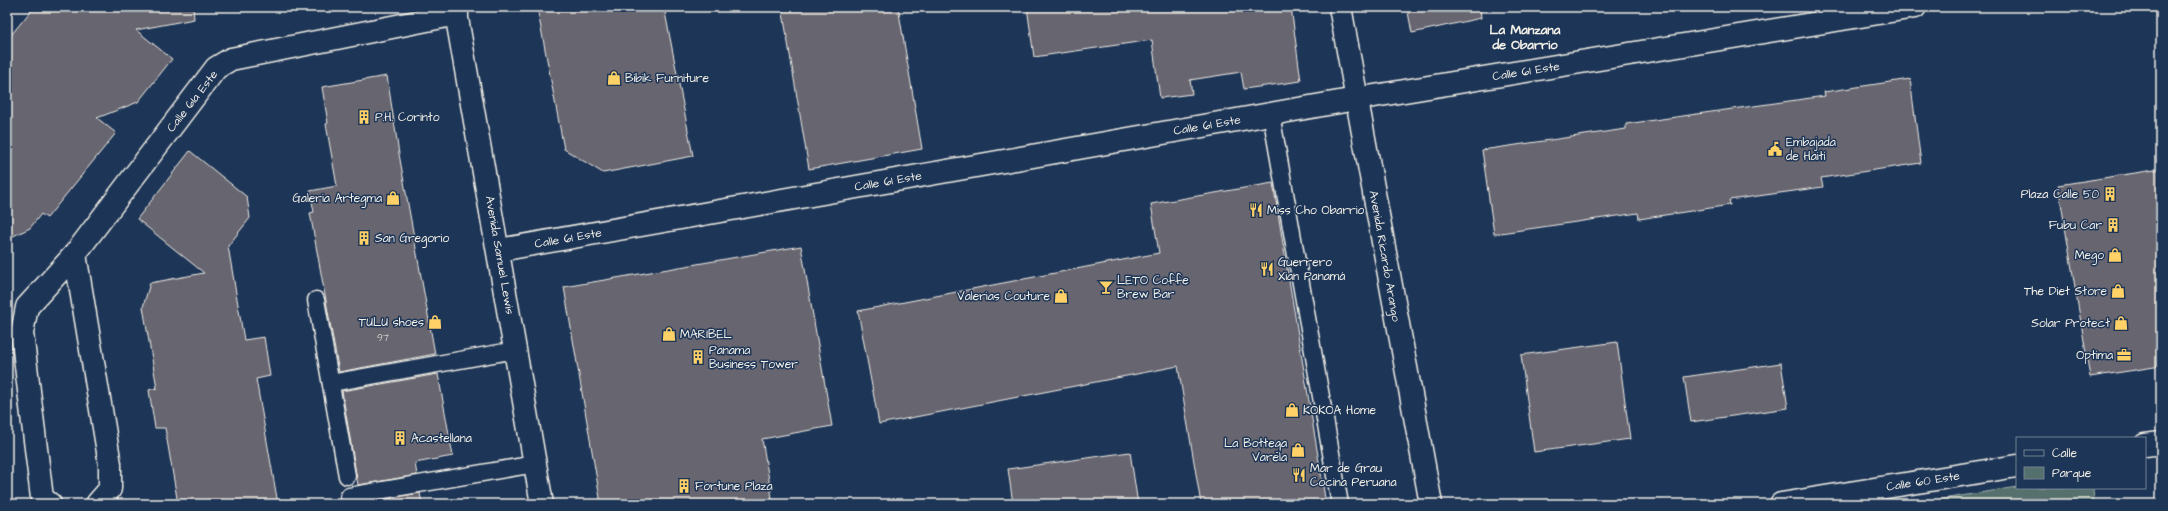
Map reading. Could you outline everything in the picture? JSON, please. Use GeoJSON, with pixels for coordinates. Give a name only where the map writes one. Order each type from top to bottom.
{"type":"FeatureCollection","features":[{"type":"Feature","properties":{"kind":"street","name":"Avenida Ricardo Arango"},"geometry":{"type":"LineString","coordinates":[[1340,7],[1431,504]]}},
{"type":"Feature","properties":{"kind":"street","name":"Calle 61 Este"},"geometry":{"type":"LineString","coordinates":[[499,250],[1356,99],[1915,7]]}},
{"type":"Feature","properties":{"kind":"street","name":"Avenida Samuel Lewis"},"geometry":{"type":"LineString","coordinates":[[456,11],[499,250],[542,504]]}},
{"type":"Feature","properties":{"kind":"street","name":"Calle 61a Este"},"geometry":{"type":"LineString","coordinates":[[50,504],[42,498],[22,333],[26,307],[75,254],[216,68],[231,59],[456,11]]}},
{"type":"Feature","properties":{"kind":"street"},"geometry":{"type":"LineString","coordinates":[[75,254],[110,464],[110,489],[97,504]]}},
{"type":"Feature","properties":{"kind":"street"},"geometry":{"type":"LineString","coordinates":[[2146,445],[2161,443]]}},
{"type":"Feature","properties":{"kind":"street","name":"Calle 60 Este"},"geometry":{"type":"LineString","coordinates":[[1781,504],[2016,466]]}},
{"type":"Feature","properties":{"kind":"lane"},"geometry":{"type":"LineString","coordinates":[[1272,114],[1340,504]]}},
{"type":"Feature","properties":{"kind":"lane"},"geometry":{"type":"LineString","coordinates":[[316,300],[347,476]]}},
{"type":"Feature","properties":{"kind":"lane"},"geometry":{"type":"LineString","coordinates":[[330,383],[516,350]]}},
{"type":"Feature","properties":{"kind":"lane"},"geometry":{"type":"LineString","coordinates":[[350,504],[348,496],[535,464]]}},
{"type":"Feature","properties":{"kind":"green space"},"geometry":{"type":"Polygon","coordinates":[[[2016,487],[2016,489],[2093,489],[2094,504],[1911,504],[2016,487]]]}},
{"type":"Feature","properties":{"kind":"building"},"geometry":{"type":"Polygon","coordinates":[[[34,7],[193,7],[194,19],[136,30],[172,59],[138,102],[97,118],[116,133],[47,218],[41,214],[30,228],[7,239],[7,40],[34,7]]]}},
{"type":"Feature","properties":{"kind":"building","name":"Bibik Furniture"},"geometry":{"type":"Polygon","coordinates":[[[537,7],[664,7],[693,156],[603,173],[564,149],[537,7]]]}},
{"type":"Feature","properties":{"kind":"building"},"geometry":{"type":"Polygon","coordinates":[[[782,7],[898,7],[922,149],[809,169],[782,7]]]}},
{"type":"Feature","properties":{"kind":"building"},"geometry":{"type":"Polygon","coordinates":[[[1027,7],[1291,7],[1301,81],[1244,89],[1241,72],[1190,80],[1192,94],[1160,98],[1152,40],[1034,57],[1027,7]]]}},
{"type":"Feature","properties":{"kind":"building"},"geometry":{"type":"Polygon","coordinates":[[[1407,7],[1480,7],[1481,18],[1412,33],[1407,7]]]}},
{"type":"Feature","properties":{"kind":"building"},"geometry":{"type":"Polygon","coordinates":[[[387,76],[399,154],[435,354],[339,372],[310,213],[314,212],[310,191],[337,186],[326,124],[328,123],[322,87],[387,76]]]}},
{"type":"Feature","properties":{"kind":"building"},"geometry":{"type":"Polygon","coordinates":[[[1910,79],[1921,163],[1821,178],[1823,187],[1729,200],[1730,205],[1639,219],[1638,213],[1494,234],[1482,150],[1626,129],[1626,124],[1825,96],[1824,92],[1910,79]]]}},
{"type":"Feature","properties":{"kind":"building"},"geometry":{"type":"Polygon","coordinates":[[[190,151],[247,197],[250,218],[228,246],[244,340],[264,337],[270,376],[256,379],[278,504],[178,504],[165,428],[155,428],[149,390],[157,388],[143,307],[150,283],[204,273],[137,219],[190,151]]]}},
{"type":"Feature","properties":{"kind":"building"},"geometry":{"type":"Polygon","coordinates":[[[2161,169],[2161,366],[2090,377],[2058,185],[2161,169]]]}},
{"type":"Feature","properties":{"kind":"building"},"geometry":{"type":"Polygon","coordinates":[[[1273,183],[1326,504],[1201,504],[1178,366],[879,424],[858,311],[1159,253],[1151,204],[1273,183]]]}},
{"type":"Feature","properties":{"kind":"building","name":"Panama Business Tower"},"geometry":{"type":"Polygon","coordinates":[[[801,246],[832,426],[762,439],[773,504],[601,504],[564,287],[801,246]]]}},
{"type":"Feature","properties":{"kind":"building"},"geometry":{"type":"Polygon","coordinates":[[[1617,342],[1630,439],[1534,452],[1521,355],[1617,342]]]}},
{"type":"Feature","properties":{"kind":"building"},"geometry":{"type":"Polygon","coordinates":[[[1781,363],[1788,408],[1691,422],[1684,377],[1781,363]]]}},
{"type":"Feature","properties":{"kind":"building","name":"Acastellana"},"geometry":{"type":"Polygon","coordinates":[[[438,374],[453,456],[415,463],[417,475],[358,485],[342,391],[438,374]]]}},
{"type":"Feature","properties":{"kind":"building"},"geometry":{"type":"Polygon","coordinates":[[[1130,452],[1138,504],[1013,504],[1008,469],[1130,452]]]}},
{"type":"Feature","properties":{"kind":"building"},"geometry":{"type":"Polygon","coordinates":[[[420,493],[422,504],[362,504],[362,503],[420,493]]]}},
{"type":"Feature","properties":{"kind":"place","name":"Bibik Furniture"},"geometry":{"type":"Point","coordinates":[614,78]}},
{"type":"Feature","properties":{"kind":"place","name":"P.H. Corinto"},"geometry":{"type":"Point","coordinates":[364,117]}},
{"type":"Feature","properties":{"kind":"place","name":"Embajada de Haití"},"geometry":{"type":"Point","coordinates":[1775,149]}},
{"type":"Feature","properties":{"kind":"place","name":"Plaza Calle 50"},"geometry":{"type":"Point","coordinates":[2110,194]}},
{"type":"Feature","properties":{"kind":"place","name":"Galeria Artegma"},"geometry":{"type":"Point","coordinates":[393,198]}},
{"type":"Feature","properties":{"kind":"place","name":"Miss Cho Obarrio"},"geometry":{"type":"Point","coordinates":[1256,210]}},
{"type":"Feature","properties":{"kind":"place","name":"Fubu Car"},"geometry":{"type":"Point","coordinates":[2113,225]}},
{"type":"Feature","properties":{"kind":"place","name":"San Gregorio"},"geometry":{"type":"Point","coordinates":[364,238]}},
{"type":"Feature","properties":{"kind":"place","name":"Mego"},"geometry":{"type":"Point","coordinates":[2115,255]}},
{"type":"Feature","properties":{"kind":"place","name":"Guerrero Xian Panamá"},"geometry":{"type":"Point","coordinates":[1267,269]}},
{"type":"Feature","properties":{"kind":"place","name":"LETO Coffe Brew Bar"},"geometry":{"type":"Point","coordinates":[1106,287]}},
{"type":"Feature","properties":{"kind":"place","name":"The Diet Store"},"geometry":{"type":"Point","coordinates":[2118,291]}},
{"type":"Feature","properties":{"kind":"place","name":"Valerias Couture"},"geometry":{"type":"Point","coordinates":[1061,296]}},
{"type":"Feature","properties":{"kind":"place","name":"TULU shoes"},"geometry":{"type":"Point","coordinates":[435,322]}},
{"type":"Feature","properties":{"kind":"place","name":"Solar Protect"},"geometry":{"type":"Point","coordinates":[2121,323]}},
{"type":"Feature","properties":{"kind":"place","name":"MARIBEL"},"geometry":{"type":"Point","coordinates":[669,334]}},
{"type":"Feature","properties":{"kind":"place","name":"Optima"},"geometry":{"type":"Point","coordinates":[2124,355]}},
{"type":"Feature","properties":{"kind":"place","name":"Panama Business Tower"},"geometry":{"type":"Point","coordinates":[698,357]}},
{"type":"Feature","properties":{"kind":"place","name":"KOKOA Home"},"geometry":{"type":"Point","coordinates":[1292,410]}},
{"type":"Feature","properties":{"kind":"place","name":"Acastellana"},"geometry":{"type":"Point","coordinates":[400,438]}},
{"type":"Feature","properties":{"kind":"place","name":"La Bottega Varela"},"geometry":{"type":"Point","coordinates":[1298,450]}},
{"type":"Feature","properties":{"kind":"place","name":"Mar de Grau Cocina Peruana"},"geometry":{"type":"Point","coordinates":[1299,475]}},
{"type":"Feature","properties":{"kind":"place","name":"Fortune Plaza"},"geometry":{"type":"Point","coordinates":[684,486]}},
{"type":"Feature","properties":{"kind":"district","name":"La Manzana de Obarrio"},"geometry":{"type":"Point","coordinates":[1525,36]}}]}
